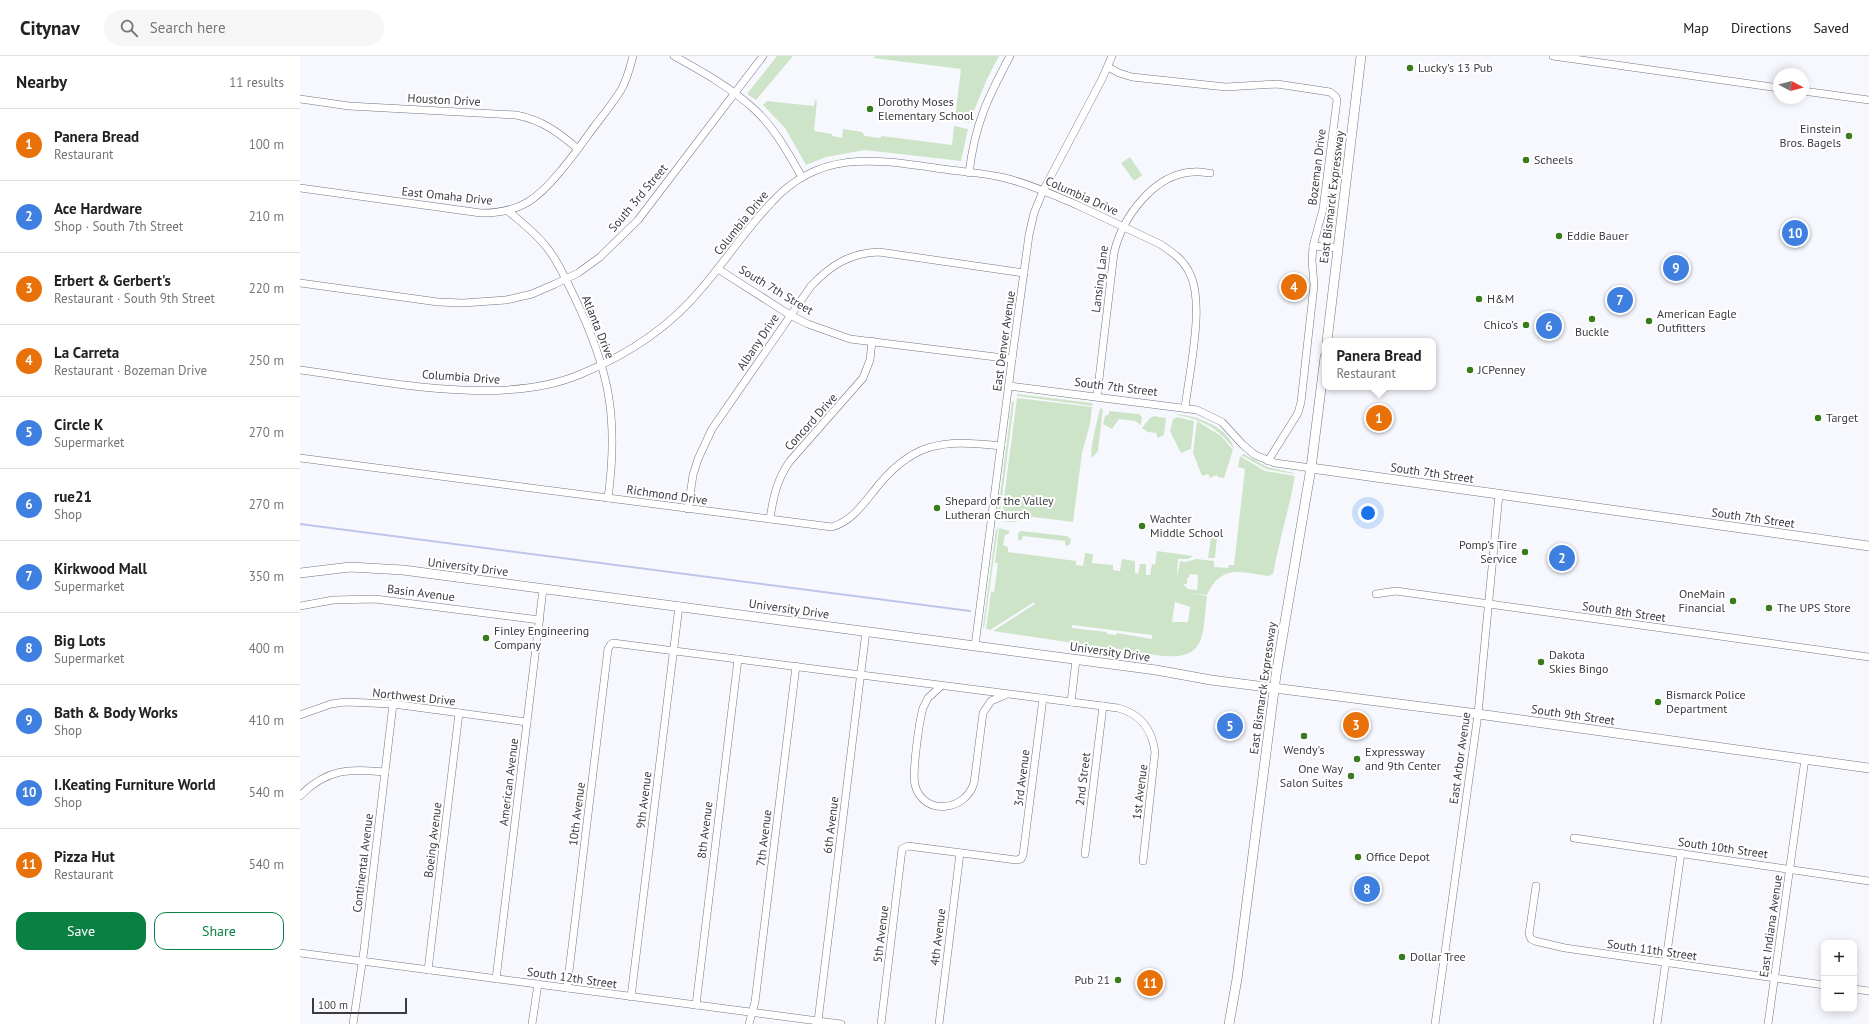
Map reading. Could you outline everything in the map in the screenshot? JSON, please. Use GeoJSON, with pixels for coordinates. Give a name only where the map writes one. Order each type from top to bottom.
{"type":"FeatureCollection","features":[{"type":"Feature","properties":{"kind":"main road","name":"East Bismarck Expressway"},"geometry":{"type":"LineString","coordinates":[[1327,338],[1362,56]]}},
{"type":"Feature","properties":{"kind":"main road","name":"East Bismarck Expressway"},"geometry":{"type":"LineString","coordinates":[[1229,1024],[1238,979],[1274,688],[1311,468],[1322,381]]}},
{"type":"Feature","properties":{"kind":"main road","name":"South 7th Street"},"geometry":{"type":"LineString","coordinates":[[1311,468],[1869,546]]}},
{"type":"Feature","properties":{"kind":"main road","name":"University Drive"},"geometry":{"type":"LineString","coordinates":[[300,573],[336,568],[375,568],[679,606],[1274,688]]}},
{"type":"Feature","properties":{"kind":"main road","name":"South 9th Street"},"geometry":{"type":"LineString","coordinates":[[1274,688],[1478,714],[1869,768]]}},
{"type":"Feature","properties":{"kind":"street","name":"East Omaha Drive"},"geometry":{"type":"LineString","coordinates":[[300,188],[481,213],[508,211],[537,196],[578,149],[621,90],[629,73],[633,56]]}},
{"type":"Feature","properties":{"kind":"street"},"geometry":{"type":"LineString","coordinates":[[674,56],[707,74],[754,109],[775,134],[802,177]]}},
{"type":"Feature","properties":{"kind":"street","name":"South 3rd Street"},"geometry":{"type":"LineString","coordinates":[[300,283],[438,302],[463,303],[506,300],[532,294],[566,279],[578,273],[600,257],[638,220],[763,56]]}},
{"type":"Feature","properties":{"kind":"street"},"geometry":{"type":"LineString","coordinates":[[969,173],[974,140],[981,115],[990,93],[1010,56]]}},
{"type":"Feature","properties":{"kind":"street","name":"East Denver Avenue"},"geometry":{"type":"LineString","coordinates":[[975,646],[1000,446],[1024,273],[1034,213],[1043,191],[1108,67],[1112,56]]}},
{"type":"Feature","properties":{"kind":"street"},"geometry":{"type":"LineString","coordinates":[[1557,56],[1773,87]]}},
{"type":"Feature","properties":{"kind":"street","name":"Bozeman Drive"},"geometry":{"type":"LineString","coordinates":[[1108,67],[1119,73],[1132,77],[1232,87],[1277,84],[1333,94],[1337,100],[1323,208],[1313,246],[1312,261],[1314,286],[1301,402],[1298,413],[1268,461]]}},
{"type":"Feature","properties":{"kind":"street"},"geometry":{"type":"LineString","coordinates":[[1809,92],[1869,100]]}},
{"type":"Feature","properties":{"kind":"street","name":"Houston Drive"},"geometry":{"type":"LineString","coordinates":[[300,99],[350,106],[516,115],[551,127],[578,149]]}},
{"type":"Feature","properties":{"kind":"street","name":"Columbia Drive"},"geometry":{"type":"LineString","coordinates":[[300,370],[435,388],[506,391],[542,386],[581,374],[635,347],[663,326],[694,298],[770,203],[785,189],[802,177],[833,165],[870,160],[1005,178],[1043,191],[1123,226],[1160,244],[1181,259],[1190,273],[1195,286],[1196,318],[1185,408]]}},
{"type":"Feature","properties":{"kind":"street","name":"Lansing Lane"},"geometry":{"type":"LineString","coordinates":[[1097,396],[1114,253],[1117,238],[1123,226],[1138,203],[1158,185],[1179,174],[1194,172],[1210,173]]}},
{"type":"Feature","properties":{"kind":"street","name":"Atlanta Drive"},"geometry":{"type":"LineString","coordinates":[[508,211],[544,244],[557,262],[585,320],[602,364],[611,410],[613,436],[608,498]]}},
{"type":"Feature","properties":{"kind":"street"},"geometry":{"type":"LineString","coordinates":[[1313,246],[1338,248]]}},
{"type":"Feature","properties":{"kind":"street","name":"Albany Drive"},"geometry":{"type":"LineString","coordinates":[[688,509],[695,470],[712,429],[811,286],[821,275],[838,262],[858,254],[879,252],[1024,273]]}},
{"type":"Feature","properties":{"kind":"street","name":"South 7th Street"},"geometry":{"type":"LineString","coordinates":[[718,269],[790,315],[829,332],[850,338],[1012,359]]}},
{"type":"Feature","properties":{"kind":"street","name":"Concord Drive"},"geometry":{"type":"LineString","coordinates":[[770,519],[772,499],[783,471],[790,461],[863,378],[870,360],[872,341]]}},
{"type":"Feature","properties":{"kind":"street","name":"South 7th Street"},"geometry":{"type":"LineString","coordinates":[[1009,386],[1185,408],[1204,413],[1222,422],[1249,451],[1268,461],[1285,465],[1311,468]]}},
{"type":"Feature","properties":{"kind":"street","name":"Richmond Drive"},"geometry":{"type":"LineString","coordinates":[[300,458],[832,527],[848,521],[886,475],[900,463],[916,453],[928,448],[953,442],[968,442],[1000,446]]}},
{"type":"Feature","properties":{"kind":"street","name":"East Arbor Avenue"},"geometry":{"type":"LineString","coordinates":[[1434,1024],[1478,714],[1499,494]]}},
{"type":"Feature","properties":{"kind":"street","name":"American Avenue"},"geometry":{"type":"LineString","coordinates":[[496,979],[543,589]]}},
{"type":"Feature","properties":{"kind":"street","name":"South 8th Street"},"geometry":{"type":"LineString","coordinates":[[1376,594],[1396,591],[1869,657]]}},
{"type":"Feature","properties":{"kind":"street","name":"Basin Avenue"},"geometry":{"type":"LineString","coordinates":[[300,606],[333,600],[381,599],[540,620]]}},
{"type":"Feature","properties":{"kind":"street","name":"9th Avenue"},"geometry":{"type":"LineString","coordinates":[[631,997],[679,606]]}},
{"type":"Feature","properties":{"kind":"street","name":"6th Avenue"},"geometry":{"type":"LineString","coordinates":[[818,1021],[866,631]]}},
{"type":"Feature","properties":{"kind":"street","name":"10th Avenue"},"geometry":{"type":"LineString","coordinates":[[567,988],[607,657],[611,644],[616,643],[674,650]]}},
{"type":"Feature","properties":{"kind":"street"},"geometry":{"type":"LineString","coordinates":[[674,650],[1103,706]]}},
{"type":"Feature","properties":{"kind":"street","name":"8th Avenue"},"geometry":{"type":"LineString","coordinates":[[696,1005],[738,659]]}},
{"type":"Feature","properties":{"kind":"street"},"geometry":{"type":"LineString","coordinates":[[1071,702],[1076,660]]}},
{"type":"Feature","properties":{"kind":"street","name":"7th Avenue"},"geometry":{"type":"LineString","coordinates":[[749,1024],[756,994],[796,666]]}},
{"type":"Feature","properties":{"kind":"street"},"geometry":{"type":"LineString","coordinates":[[941,686],[928,698],[922,708],[914,780],[917,792],[921,797],[931,804],[941,807],[959,803],[970,792],[974,783],[983,713],[991,701],[1007,694]]}},
{"type":"Feature","properties":{"kind":"street","name":"3rd Avenue"},"geometry":{"type":"LineString","coordinates":[[960,852],[1022,860],[1024,855],[1043,698]]}},
{"type":"Feature","properties":{"kind":"street","name":"Northwest Drive"},"geometry":{"type":"LineString","coordinates":[[300,715],[331,704],[345,702],[393,704],[527,722]]}},
{"type":"Feature","properties":{"kind":"street","name":"Continental Avenue"},"geometry":{"type":"LineString","coordinates":[[353,1024],[386,772],[393,704]]}},
{"type":"Feature","properties":{"kind":"street","name":"1st Avenue"},"geometry":{"type":"LineString","coordinates":[[1103,706],[1130,712],[1140,719],[1148,728],[1154,746],[1155,759],[1143,860]]}},
{"type":"Feature","properties":{"kind":"street","name":"2nd Street"},"geometry":{"type":"LineString","coordinates":[[1085,854],[1103,706]]}},
{"type":"Feature","properties":{"kind":"street","name":"Boeing Avenue"},"geometry":{"type":"LineString","coordinates":[[428,970],[459,713]]}},
{"type":"Feature","properties":{"kind":"street","name":"East Indiana Avenue"},"geometry":{"type":"LineString","coordinates":[[1768,1024],[1805,759]]}},
{"type":"Feature","properties":{"kind":"street"},"geometry":{"type":"LineString","coordinates":[[300,796],[317,782],[337,772],[358,769],[386,772]]}},
{"type":"Feature","properties":{"kind":"street","name":"South 10th Street"},"geometry":{"type":"LineString","coordinates":[[1574,838],[1869,881]]}},
{"type":"Feature","properties":{"kind":"street","name":"5th Avenue"},"geometry":{"type":"LineString","coordinates":[[881,1024],[903,847],[908,846],[960,852]]}},
{"type":"Feature","properties":{"kind":"street","name":"4th Avenue"},"geometry":{"type":"LineString","coordinates":[[939,1024],[960,852]]}},
{"type":"Feature","properties":{"kind":"street"},"geometry":{"type":"LineString","coordinates":[[1657,1024],[1681,853]]}},
{"type":"Feature","properties":{"kind":"street","name":"South 11th Street"},"geometry":{"type":"LineString","coordinates":[[1536,886],[1529,934],[1533,940],[1566,948],[1821,985]]}},
{"type":"Feature","properties":{"kind":"street","name":"South 12th Street"},"geometry":{"type":"LineString","coordinates":[[300,953],[841,1024]]}},
{"type":"Feature","properties":{"kind":"street"},"geometry":{"type":"LineString","coordinates":[[532,1024],[538,984]]}},
{"type":"Feature","properties":{"kind":"street"},"geometry":{"type":"LineString","coordinates":[[1857,989],[1869,991]]}},
{"type":"Feature","properties":{"kind":"green space"},"geometry":{"type":"Polygon","coordinates":[[[777,56],[793,56],[756,100],[747,94],[777,56]]]}},
{"type":"Feature","properties":{"kind":"green space"},"geometry":{"type":"Polygon","coordinates":[[[875,56],[999,56],[987,79],[969,123],[955,119],[961,69],[874,58],[875,56]]]}},
{"type":"Feature","properties":{"kind":"green space"},"geometry":{"type":"Polygon","coordinates":[[[815,100],[817,101],[814,131],[832,134],[832,136],[842,138],[843,129],[862,132],[865,136],[880,138],[882,136],[952,145],[954,126],[968,129],[961,161],[865,150],[826,157],[806,165],[785,128],[763,105],[767,101],[814,106],[815,100]]]}},
{"type":"Feature","properties":{"kind":"green space"},"geometry":{"type":"Polygon","coordinates":[[[1130,157],[1142,175],[1134,181],[1121,163],[1130,157]]]}},
{"type":"Feature","properties":{"kind":"green space"},"geometry":{"type":"Polygon","coordinates":[[[1017,394],[1092,403],[1093,406],[1017,396],[1017,394]]]}},
{"type":"Feature","properties":{"kind":"green space"},"geometry":{"type":"Polygon","coordinates":[[[1017,398],[1092,407],[1090,424],[1082,453],[1073,522],[1002,513],[1017,398]]]}},
{"type":"Feature","properties":{"kind":"green space"},"geometry":{"type":"Polygon","coordinates":[[[1012,402],[1014,402],[999,521],[997,519],[1012,402]]]}},
{"type":"Feature","properties":{"kind":"green space"},"geometry":{"type":"Polygon","coordinates":[[[1100,408],[1103,409],[1098,451],[1092,457],[1091,453],[1100,408]]]}},
{"type":"Feature","properties":{"kind":"green space"},"geometry":{"type":"Polygon","coordinates":[[[1109,411],[1139,414],[1142,417],[1141,425],[1135,421],[1119,419],[1112,429],[1103,424],[1105,416],[1109,414],[1109,411]]]}},
{"type":"Feature","properties":{"kind":"green space"},"geometry":{"type":"Polygon","coordinates":[[[1177,414],[1194,417],[1211,424],[1226,435],[1231,441],[1234,449],[1222,436],[1209,426],[1194,419],[1177,414]]]}},
{"type":"Feature","properties":{"kind":"green space"},"geometry":{"type":"Polygon","coordinates":[[[1154,416],[1166,418],[1164,435],[1158,438],[1156,433],[1148,432],[1142,428],[1150,418],[1154,416]]]}},
{"type":"Feature","properties":{"kind":"green space"},"geometry":{"type":"Polygon","coordinates":[[[1177,417],[1194,421],[1191,449],[1181,453],[1170,431],[1173,419],[1177,417]]]}},
{"type":"Feature","properties":{"kind":"green space"},"geometry":{"type":"Polygon","coordinates":[[[1197,421],[1221,436],[1233,450],[1224,478],[1218,477],[1217,475],[1210,478],[1208,474],[1202,476],[1193,453],[1197,421]]]}},
{"type":"Feature","properties":{"kind":"green space"},"geometry":{"type":"Polygon","coordinates":[[[1244,454],[1267,467],[1294,474],[1266,469],[1241,455],[1244,454]]]}},
{"type":"Feature","properties":{"kind":"green space"},"geometry":{"type":"Polygon","coordinates":[[[1240,456],[1265,471],[1295,476],[1273,574],[1268,576],[1233,572],[1225,574],[1219,578],[1207,595],[1191,593],[1207,596],[1203,631],[1200,641],[1196,648],[1189,653],[1178,656],[1163,656],[993,631],[1035,604],[1034,602],[990,630],[986,629],[991,592],[994,592],[998,563],[995,563],[999,528],[1010,531],[1005,535],[1003,545],[1008,547],[1008,552],[1076,561],[1076,565],[1083,566],[1085,553],[1093,554],[1092,563],[1113,565],[1113,570],[1120,571],[1122,559],[1135,561],[1135,573],[1138,574],[1140,564],[1146,564],[1146,575],[1150,575],[1152,564],[1155,565],[1157,551],[1193,556],[1188,559],[1178,559],[1177,579],[1180,561],[1186,562],[1196,559],[1214,561],[1214,567],[1228,568],[1229,565],[1234,565],[1245,469],[1238,467],[1240,456]],[[1190,574],[1189,578],[1187,578],[1187,584],[1183,584],[1188,589],[1197,590],[1198,575],[1190,574]],[[1175,602],[1172,622],[1188,622],[1190,607],[1175,602]],[[1072,625],[1072,628],[1152,639],[1152,635],[1072,625]]]}},
{"type":"Feature","properties":{"kind":"green space"},"geometry":{"type":"Polygon","coordinates":[[[1001,515],[1018,517],[1018,520],[1015,522],[1000,521],[1001,515]]]}},
{"type":"Feature","properties":{"kind":"green space"},"geometry":{"type":"Polygon","coordinates":[[[998,528],[984,629],[983,626],[996,529],[998,528]]]}},
{"type":"Feature","properties":{"kind":"green space"},"geometry":{"type":"Polygon","coordinates":[[[1021,531],[1067,536],[1071,539],[1070,544],[1067,546],[1065,545],[1065,541],[1023,536],[1020,541],[1018,539],[1018,533],[1021,531]]]}},
{"type":"Feature","properties":{"kind":"green space"},"geometry":{"type":"Polygon","coordinates":[[[1211,537],[1217,538],[1215,558],[1208,558],[1211,537]]]}},
{"type":"Feature","properties":{"kind":"waterway"},"geometry":{"type":"LineString","coordinates":[[300,524],[970,611]]}},
{"type":"Feature","properties":{"kind":"place","name":"Lucky's 13 Pub"},"geometry":{"type":"Point","coordinates":[1410,68]}},
{"type":"Feature","properties":{"kind":"place","name":"Dorothy Moses Elementary School"},"geometry":{"type":"Point","coordinates":[870,109]}},
{"type":"Feature","properties":{"kind":"place","name":"Einstein Bros. Bagels"},"geometry":{"type":"Point","coordinates":[1849,136]}},
{"type":"Feature","properties":{"kind":"place","name":"Scheels"},"geometry":{"type":"Point","coordinates":[1526,160]}},
{"type":"Feature","properties":{"kind":"place","name":"I.Keating Furniture World"},"geometry":{"type":"Point","coordinates":[1795,233]}},
{"type":"Feature","properties":{"kind":"place","name":"Eddie Bauer"},"geometry":{"type":"Point","coordinates":[1559,236]}},
{"type":"Feature","properties":{"kind":"place","name":"Bath & Body Works"},"geometry":{"type":"Point","coordinates":[1676,268]}},
{"type":"Feature","properties":{"kind":"place","name":"La Carreta"},"geometry":{"type":"Point","coordinates":[1294,287]}},
{"type":"Feature","properties":{"kind":"place","name":"H&M"},"geometry":{"type":"Point","coordinates":[1479,299]}},
{"type":"Feature","properties":{"kind":"place","name":"Kirkwood Mall"},"geometry":{"type":"Point","coordinates":[1620,300]}},
{"type":"Feature","properties":{"kind":"place","name":"Buckle"},"geometry":{"type":"Point","coordinates":[1592,319]}},
{"type":"Feature","properties":{"kind":"place","name":"American Eagle Outfitters"},"geometry":{"type":"Point","coordinates":[1649,321]}},
{"type":"Feature","properties":{"kind":"place","name":"Chico's"},"geometry":{"type":"Point","coordinates":[1526,325]}},
{"type":"Feature","properties":{"kind":"place","name":"rue21"},"geometry":{"type":"Point","coordinates":[1549,326]}},
{"type":"Feature","properties":{"kind":"place","name":"JCPenney"},"geometry":{"type":"Point","coordinates":[1470,370]}},
{"type":"Feature","properties":{"kind":"place","name":"Panera Bread"},"geometry":{"type":"Point","coordinates":[1379,418]}},
{"type":"Feature","properties":{"kind":"place","name":"Target"},"geometry":{"type":"Point","coordinates":[1818,418]}},
{"type":"Feature","properties":{"kind":"place","name":"Shepard of the Valley Lutheran Church"},"geometry":{"type":"Point","coordinates":[937,508]}},
{"type":"Feature","properties":{"kind":"place","name":"Wachter Middle School"},"geometry":{"type":"Point","coordinates":[1142,526]}},
{"type":"Feature","properties":{"kind":"place","name":"Pomp's Tire Service"},"geometry":{"type":"Point","coordinates":[1525,552]}},
{"type":"Feature","properties":{"kind":"place","name":"Ace Hardware"},"geometry":{"type":"Point","coordinates":[1562,558]}},
{"type":"Feature","properties":{"kind":"place","name":"OneMain Financial"},"geometry":{"type":"Point","coordinates":[1733,601]}},
{"type":"Feature","properties":{"kind":"place","name":"The UPS Store"},"geometry":{"type":"Point","coordinates":[1769,608]}},
{"type":"Feature","properties":{"kind":"place","name":"Finley Engineering Company"},"geometry":{"type":"Point","coordinates":[486,638]}},
{"type":"Feature","properties":{"kind":"place","name":"Dakota Skies Bingo"},"geometry":{"type":"Point","coordinates":[1541,662]}},
{"type":"Feature","properties":{"kind":"place","name":"Bismarck Police Department"},"geometry":{"type":"Point","coordinates":[1658,702]}},
{"type":"Feature","properties":{"kind":"place","name":"Erbert & Gerbert's"},"geometry":{"type":"Point","coordinates":[1356,725]}},
{"type":"Feature","properties":{"kind":"place","name":"Circle K"},"geometry":{"type":"Point","coordinates":[1230,726]}},
{"type":"Feature","properties":{"kind":"place","name":"Wendy's"},"geometry":{"type":"Point","coordinates":[1304,736]}},
{"type":"Feature","properties":{"kind":"place","name":"Expressway and 9th Center"},"geometry":{"type":"Point","coordinates":[1357,759]}},
{"type":"Feature","properties":{"kind":"place","name":"One Way Salon Suites"},"geometry":{"type":"Point","coordinates":[1351,776]}},
{"type":"Feature","properties":{"kind":"place","name":"Office Depot"},"geometry":{"type":"Point","coordinates":[1358,857]}},
{"type":"Feature","properties":{"kind":"place","name":"Big Lots"},"geometry":{"type":"Point","coordinates":[1367,889]}},
{"type":"Feature","properties":{"kind":"place","name":"Dollar Tree"},"geometry":{"type":"Point","coordinates":[1402,957]}},
{"type":"Feature","properties":{"kind":"place","name":"Pub 21"},"geometry":{"type":"Point","coordinates":[1118,980]}},
{"type":"Feature","properties":{"kind":"place","name":"Pizza Hut"},"geometry":{"type":"Point","coordinates":[1150,983]}}]}
